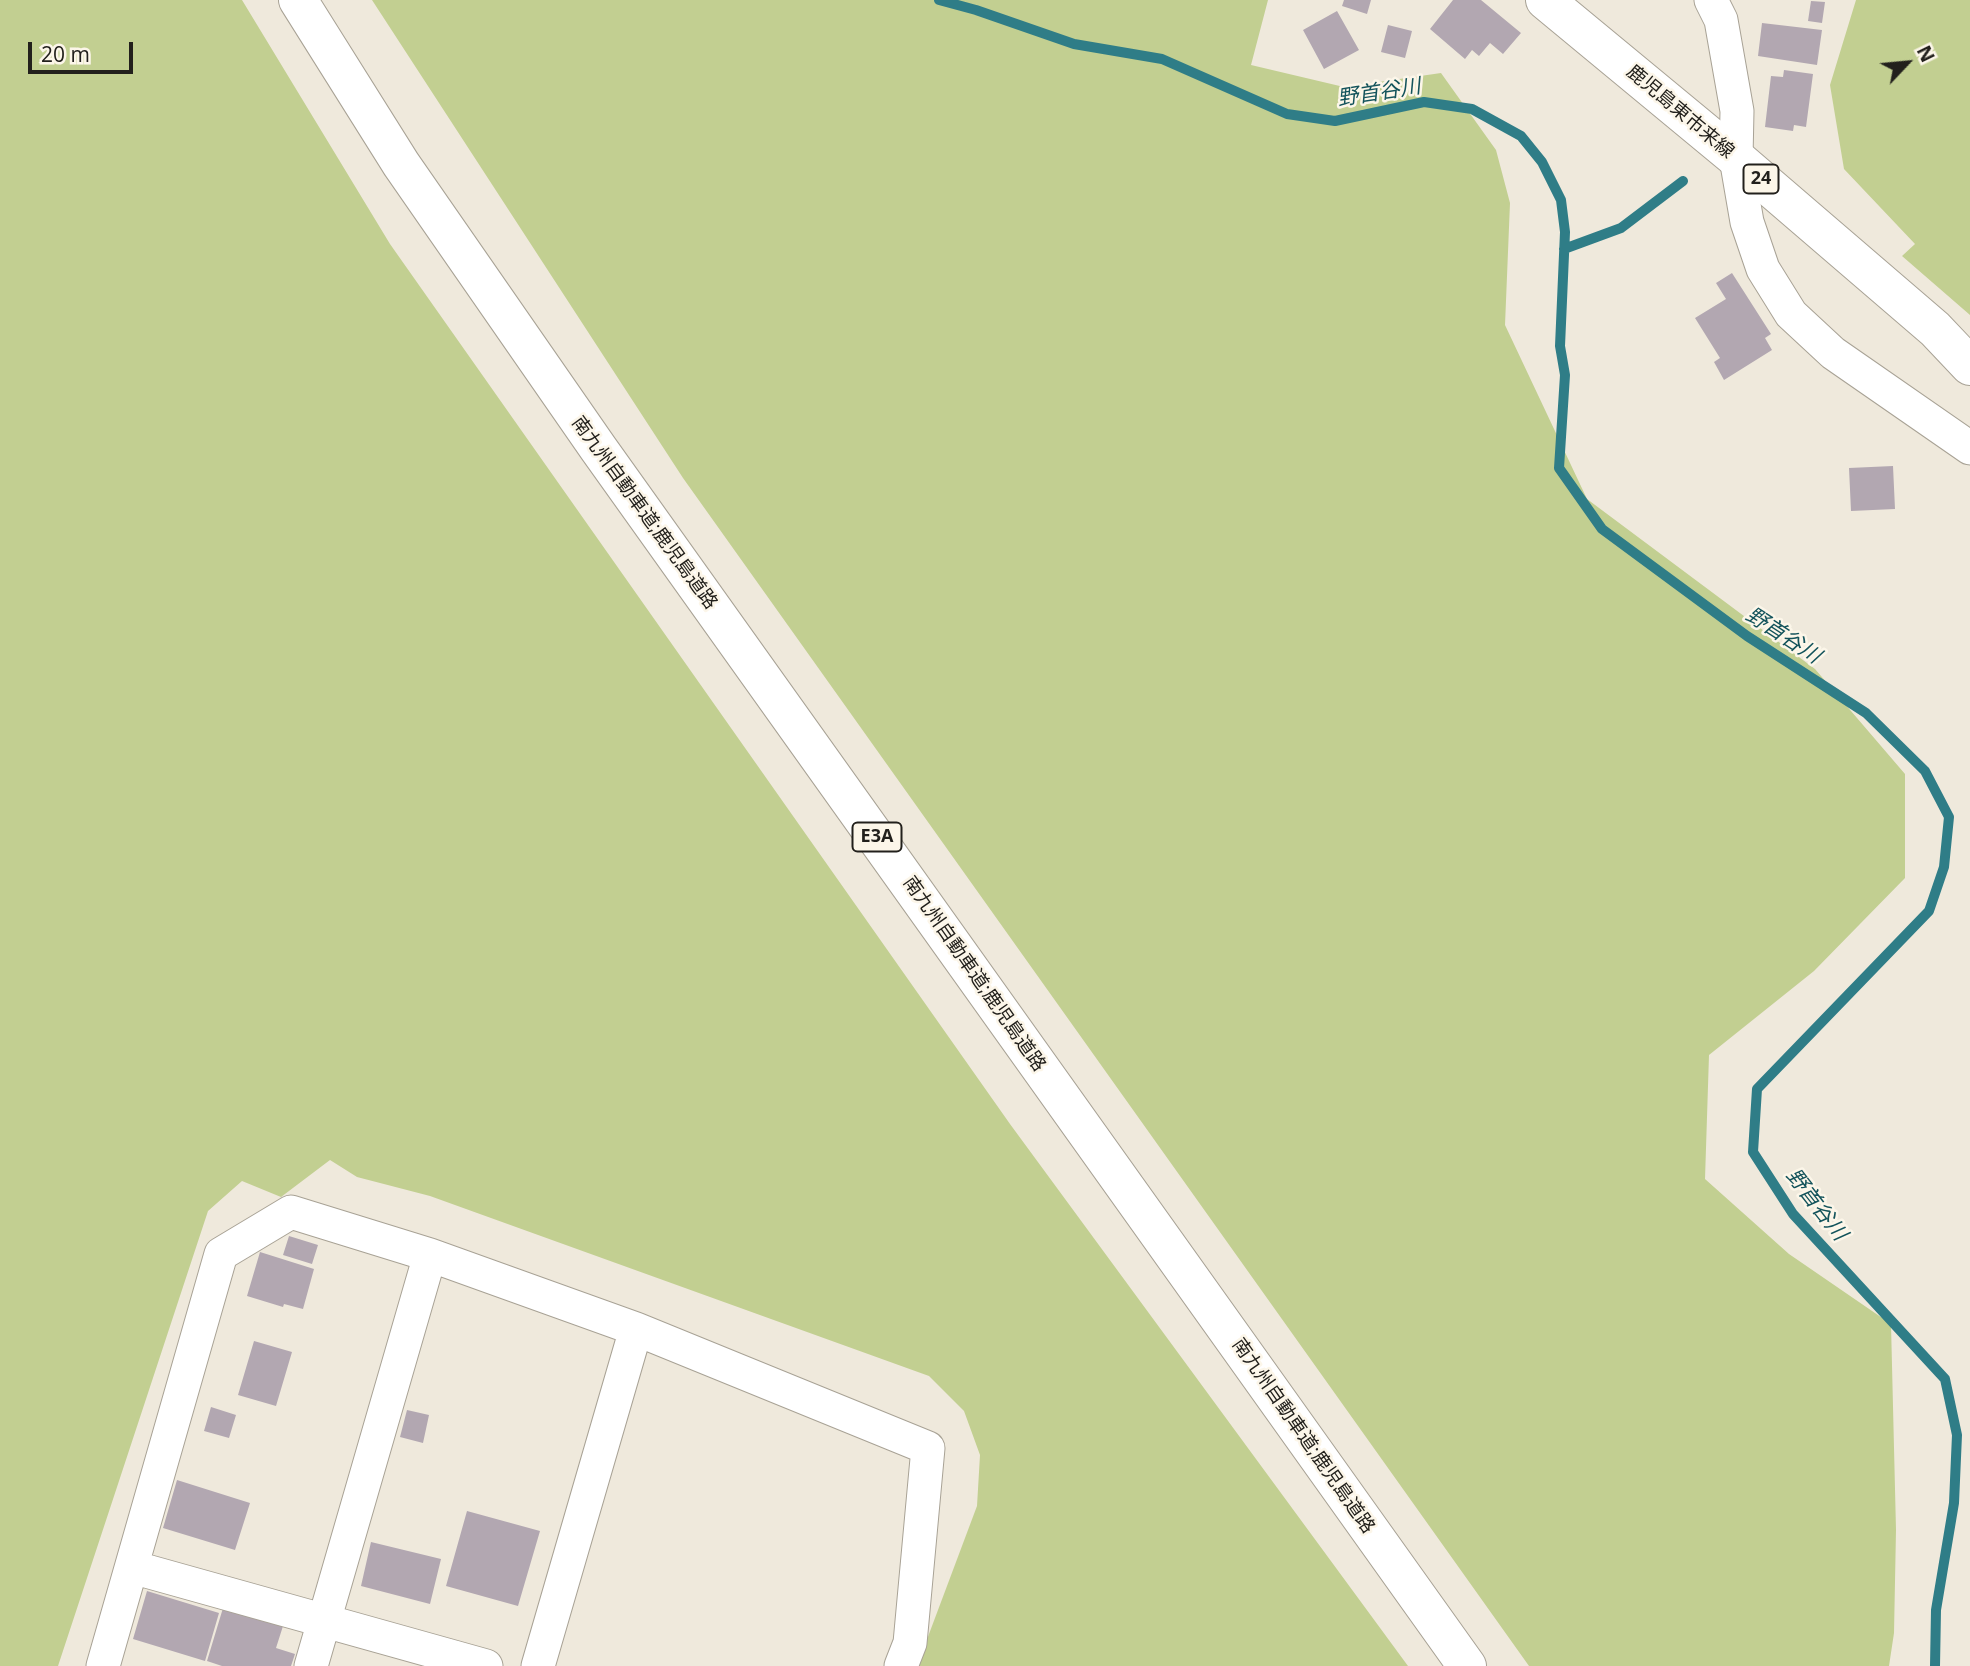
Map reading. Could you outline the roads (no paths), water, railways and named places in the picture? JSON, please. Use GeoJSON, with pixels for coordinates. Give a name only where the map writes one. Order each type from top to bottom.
{"type":"FeatureCollection","features":[{"type":"Feature","properties":{"kind":"main road","name":"南九州自動車道;鹿児島道路"},"geometry":{"type":"LineString","coordinates":[[298,0],[401,164],[597,449],[1467,1666]]}},
{"type":"Feature","properties":{"kind":"main road","name":"鹿児島東市来線"},"geometry":{"type":"LineString","coordinates":[[1545,0],[1736,158],[1935,329],[1970,366]]}},
{"type":"Feature","properties":{"kind":"street"},"geometry":{"type":"LineString","coordinates":[[1711,0],[1721,20],[1737,111],[1736,158],[1747,222],[1763,269],[1791,314],[1833,353],[1970,448]]}},
{"type":"Feature","properties":{"kind":"street"},"geometry":{"type":"LineString","coordinates":[[103,1666],[221,1254],[291,1212],[430,1255],[636,1329],[928,1448],[910,1643],[901,1666]]}},
{"type":"Feature","properties":{"kind":"street"},"geometry":{"type":"LineString","coordinates":[[311,1666],[430,1255]]}},
{"type":"Feature","properties":{"kind":"street"},"geometry":{"type":"LineString","coordinates":[[538,1666],[636,1329]]}},
{"type":"Feature","properties":{"kind":"street"},"geometry":{"type":"LineString","coordinates":[[132,1567],[486,1666]]}},
{"type":"Feature","properties":{"kind":"waterway","name":"野首谷川"},"geometry":{"type":"LineString","coordinates":[[939,0],[1074,44],[1162,59],[1287,114],[1335,121],[1424,102],[1472,109],[1521,136],[1542,162],[1561,200],[1565,232],[1560,346],[1565,375],[1559,468],[1602,529],[1747,636],[1866,713],[1925,771],[1949,817],[1944,867],[1929,911],[1757,1089],[1753,1152],[1793,1214],[1945,1379],[1957,1435],[1954,1503],[1936,1610],[1935,1666]]}},
{"type":"Feature","properties":{"kind":"waterway"},"geometry":{"type":"LineString","coordinates":[[1564,249],[1621,228],[1683,181]]}}]}
